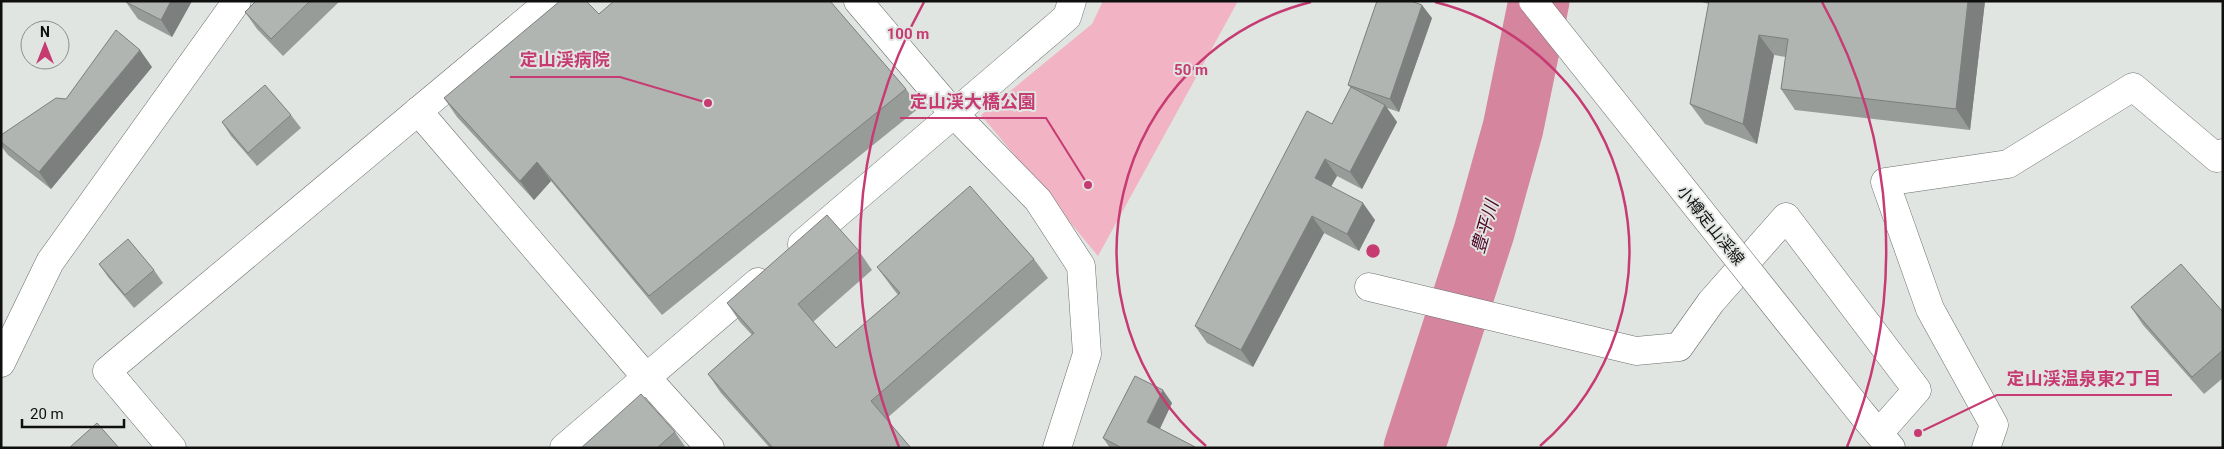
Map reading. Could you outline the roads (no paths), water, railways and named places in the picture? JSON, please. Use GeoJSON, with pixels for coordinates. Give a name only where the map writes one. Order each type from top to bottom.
{"type":"FeatureCollection","features":[{"type":"Feature","properties":{"kind":"street"},"geometry":{"type":"LineString","coordinates":[[1,363],[50,262],[236,1]]}},
{"type":"Feature","properties":{"kind":"street"},"geometry":{"type":"LineString","coordinates":[[172,448],[107,371],[550,1]]}},
{"type":"Feature","properties":{"kind":"street"},"geometry":{"type":"LineString","coordinates":[[858,1],[954,114],[1038,200],[1081,266],[1086,354],[1057,448]]}},
{"type":"Feature","properties":{"kind":"street"},"geometry":{"type":"LineString","coordinates":[[564,448],[1067,17],[1072,1]]}},
{"type":"Feature","properties":{"kind":"street","name":"小樽定山渓線"},"geometry":{"type":"LineString","coordinates":[[1532,1],[1878,432]]}},
{"type":"Feature","properties":{"kind":"street"},"geometry":{"type":"LineString","coordinates":[[1986,448],[1994,426],[1930,309],[1886,182],[2008,164],[2133,87],[2217,158],[2223,153]]}},
{"type":"Feature","properties":{"kind":"street"},"geometry":{"type":"LineString","coordinates":[[418,111],[646,377],[710,448]]}},
{"type":"Feature","properties":{"kind":"street"},"geometry":{"type":"LineString","coordinates":[[1369,287],[1555,330],[1636,351],[1679,347],[1711,302],[1786,217],[1917,390],[1878,432]]}},
{"type":"Feature","properties":{"kind":"waterway","name":"豊平川"},"geometry":{"type":"LineString","coordinates":[[1414,448],[1484,232],[1513,128],[1539,1]]}},
{"type":"Feature","properties":{"kind":"place","name":"定山渓病院"},"geometry":{"type":"Point","coordinates":[708,103]}},
{"type":"Feature","properties":{"kind":"place","name":"定山渓大橋公園"},"geometry":{"type":"Point","coordinates":[1088,185]}},
{"type":"Feature","properties":{"kind":"place","name":"定山渓温泉東2丁目"},"geometry":{"type":"Point","coordinates":[1918,433]}}]}
